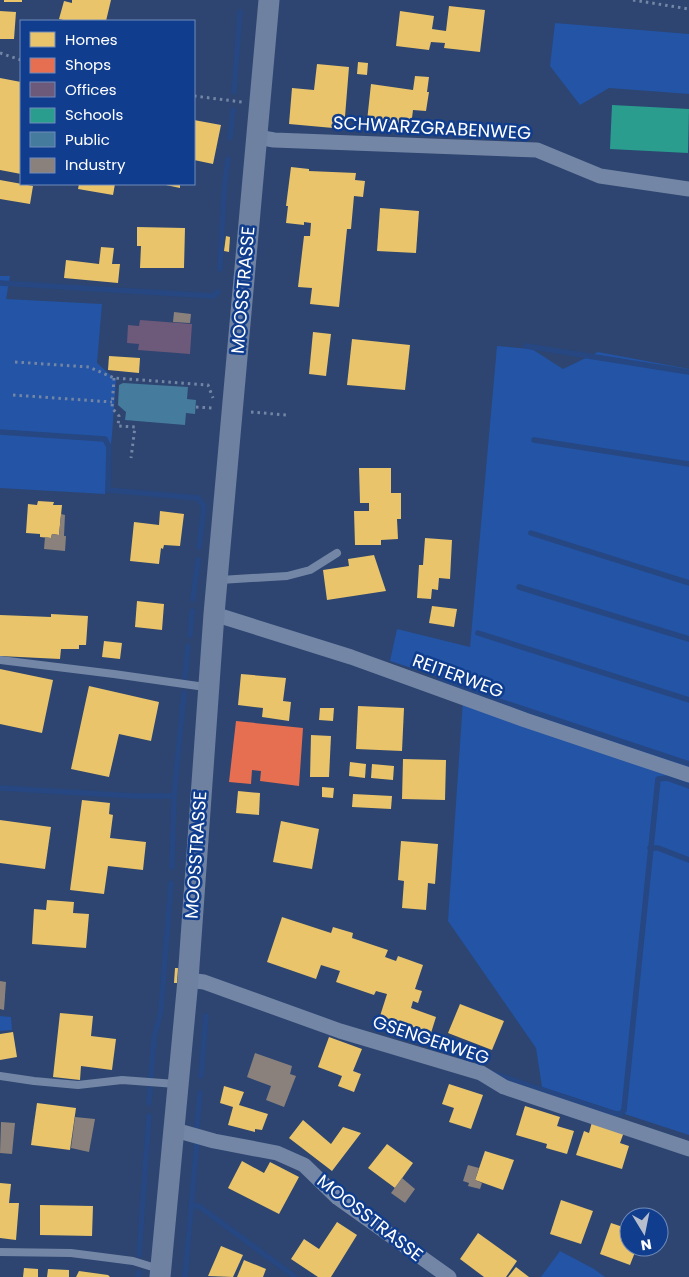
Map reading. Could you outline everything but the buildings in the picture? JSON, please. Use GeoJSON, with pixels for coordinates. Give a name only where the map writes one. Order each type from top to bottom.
{"type":"FeatureCollection","features":[{"type":"Feature","properties":{"kind":"street","name":"MOOSSTRASSE"},"geometry":{"type":"LineString","coordinates":[[160,1274],[188,980],[214,614],[268,0]]}},
{"type":"Feature","properties":{"kind":"street","name":"SCHWARZGRABENWEG"},"geometry":{"type":"LineString","coordinates":[[257,137],[274,140],[536,150],[600,176],[689,189]]}},
{"type":"Feature","properties":{"kind":"street","name":"REITERWEG"},"geometry":{"type":"LineString","coordinates":[[214,614],[351,657],[525,720],[689,775]]}},
{"type":"Feature","properties":{"kind":"street","name":"GSENGERWEG"},"geometry":{"type":"LineString","coordinates":[[188,980],[204,982],[340,1031],[481,1073],[504,1087],[689,1149]]}},
{"type":"Feature","properties":{"kind":"street","name":"MOOSSTRASSE"},"geometry":{"type":"LineString","coordinates":[[175,1130],[214,1141],[277,1153],[304,1165],[338,1198],[449,1277]]}},
{"type":"Feature","properties":{"kind":"lane"},"geometry":{"type":"LineString","coordinates":[[217,580],[287,576],[310,570],[337,554]]}},
{"type":"Feature","properties":{"kind":"lane"},"geometry":{"type":"LineString","coordinates":[[0,660],[198,686],[209,685]]}},
{"type":"Feature","properties":{"kind":"lane"},"geometry":{"type":"LineString","coordinates":[[0,1076],[78,1085],[122,1080],[178,1084]]}},
{"type":"Feature","properties":{"kind":"lane"},"geometry":{"type":"LineString","coordinates":[[0,1252],[70,1252],[133,1261],[160,1274]]}},
{"type":"Feature","properties":{"kind":"path"},"geometry":{"type":"LineString","coordinates":[[633,0],[689,9]]}},
{"type":"Feature","properties":{"kind":"path"},"geometry":{"type":"LineString","coordinates":[[0,53],[20,60]]}},
{"type":"Feature","properties":{"kind":"path"},"geometry":{"type":"LineString","coordinates":[[195,96],[260,104]]}},
{"type":"Feature","properties":{"kind":"path"},"geometry":{"type":"LineString","coordinates":[[15,362],[89,367],[114,378],[208,385],[217,409]]}},
{"type":"Feature","properties":{"kind":"path"},"geometry":{"type":"LineString","coordinates":[[114,378],[112,408],[119,416],[118,426],[135,427],[131,458]]}},
{"type":"Feature","properties":{"kind":"path"},"geometry":{"type":"LineString","coordinates":[[12,395],[112,402]]}},
{"type":"Feature","properties":{"kind":"shaded area"},"geometry":{"type":"Polygon","coordinates":[[[555,23],[689,34],[689,94],[609,88],[580,105],[550,66],[555,23]]]}},
{"type":"Feature","properties":{"kind":"shaded area"},"geometry":{"type":"Polygon","coordinates":[[[0,276],[10,276],[6,299],[102,304],[97,363],[116,380],[105,494],[0,488],[0,276]]]}},
{"type":"Feature","properties":{"kind":"shaded area"},"geometry":{"type":"Polygon","coordinates":[[[497,346],[532,349],[563,369],[598,352],[689,369],[689,1135],[542,1087],[536,1048],[448,921],[464,685],[390,661],[397,629],[470,647],[497,346]]]}},
{"type":"Feature","properties":{"kind":"shaded area"},"geometry":{"type":"Polygon","coordinates":[[[0,1016],[11,1017],[12,1030],[0,1031],[0,1016]]]}},
{"type":"Feature","properties":{"kind":"shaded area"},"geometry":{"type":"Polygon","coordinates":[[[560,1251],[594,1269],[605,1277],[541,1277],[560,1251]]]}},
{"type":"Feature","properties":{"kind":"waterway"},"geometry":{"type":"LineString","coordinates":[[234,92],[240,12]]}},
{"type":"Feature","properties":{"kind":"waterway"},"geometry":{"type":"LineString","coordinates":[[230,138],[233,110]]}},
{"type":"Feature","properties":{"kind":"waterway"},"geometry":{"type":"LineString","coordinates":[[220,269],[224,191],[228,159]]}},
{"type":"Feature","properties":{"kind":"waterway"},"geometry":{"type":"LineString","coordinates":[[0,283],[213,296],[218,292]]}},
{"type":"Feature","properties":{"kind":"waterway"},"geometry":{"type":"LineString","coordinates":[[526,346],[689,372]]}},
{"type":"Feature","properties":{"kind":"waterway"},"geometry":{"type":"LineString","coordinates":[[0,432],[105,439],[109,447],[108,490],[198,498],[204,506],[199,547]]}},
{"type":"Feature","properties":{"kind":"waterway"},"geometry":{"type":"LineString","coordinates":[[534,440],[689,464]]}},
{"type":"Feature","properties":{"kind":"waterway"},"geometry":{"type":"LineString","coordinates":[[531,533],[689,583]]}},
{"type":"Feature","properties":{"kind":"waterway"},"geometry":{"type":"LineString","coordinates":[[193,599],[198,560]]}},
{"type":"Feature","properties":{"kind":"waterway"},"geometry":{"type":"LineString","coordinates":[[519,587],[689,639]]}},
{"type":"Feature","properties":{"kind":"waterway"},"geometry":{"type":"LineString","coordinates":[[190,635],[192,611]]}},
{"type":"Feature","properties":{"kind":"waterway"},"geometry":{"type":"LineString","coordinates":[[478,633],[689,700]]}},
{"type":"Feature","properties":{"kind":"waterway"},"geometry":{"type":"LineString","coordinates":[[185,677],[188,646]]}},
{"type":"Feature","properties":{"kind":"waterway"},"geometry":{"type":"LineString","coordinates":[[439,681],[689,764]]}},
{"type":"Feature","properties":{"kind":"waterway"},"geometry":{"type":"LineString","coordinates":[[172,867],[174,796],[184,693]]}},
{"type":"Feature","properties":{"kind":"waterway"},"geometry":{"type":"LineString","coordinates":[[492,1073],[615,1114],[621,1114],[624,1110],[658,779],[667,778],[689,786]]}},
{"type":"Feature","properties":{"kind":"waterway"},"geometry":{"type":"LineString","coordinates":[[0,788],[134,796],[174,796]]}},
{"type":"Feature","properties":{"kind":"waterway"},"geometry":{"type":"LineString","coordinates":[[650,848],[658,848],[689,860]]}},
{"type":"Feature","properties":{"kind":"waterway"},"geometry":{"type":"LineString","coordinates":[[151,1077],[154,1038],[161,1011],[171,883]]}},
{"type":"Feature","properties":{"kind":"waterway"},"geometry":{"type":"LineString","coordinates":[[201,1076],[206,1016]]}},
{"type":"Feature","properties":{"kind":"waterway"},"geometry":{"type":"LineString","coordinates":[[149,1103],[150,1089]]}},
{"type":"Feature","properties":{"kind":"waterway"},"geometry":{"type":"LineString","coordinates":[[197,1127],[200,1093]]}},
{"type":"Feature","properties":{"kind":"waterway"},"geometry":{"type":"LineString","coordinates":[[139,1255],[149,1116]]}},
{"type":"Feature","properties":{"kind":"waterway"},"geometry":{"type":"LineString","coordinates":[[185,1277],[197,1141]]}},
{"type":"Feature","properties":{"kind":"waterway"},"geometry":{"type":"LineString","coordinates":[[191,1205],[200,1207],[295,1277]]}},
{"type":"Feature","properties":{"kind":"waterway"},"geometry":{"type":"LineString","coordinates":[[138,1277],[139,1273]]}}]}
